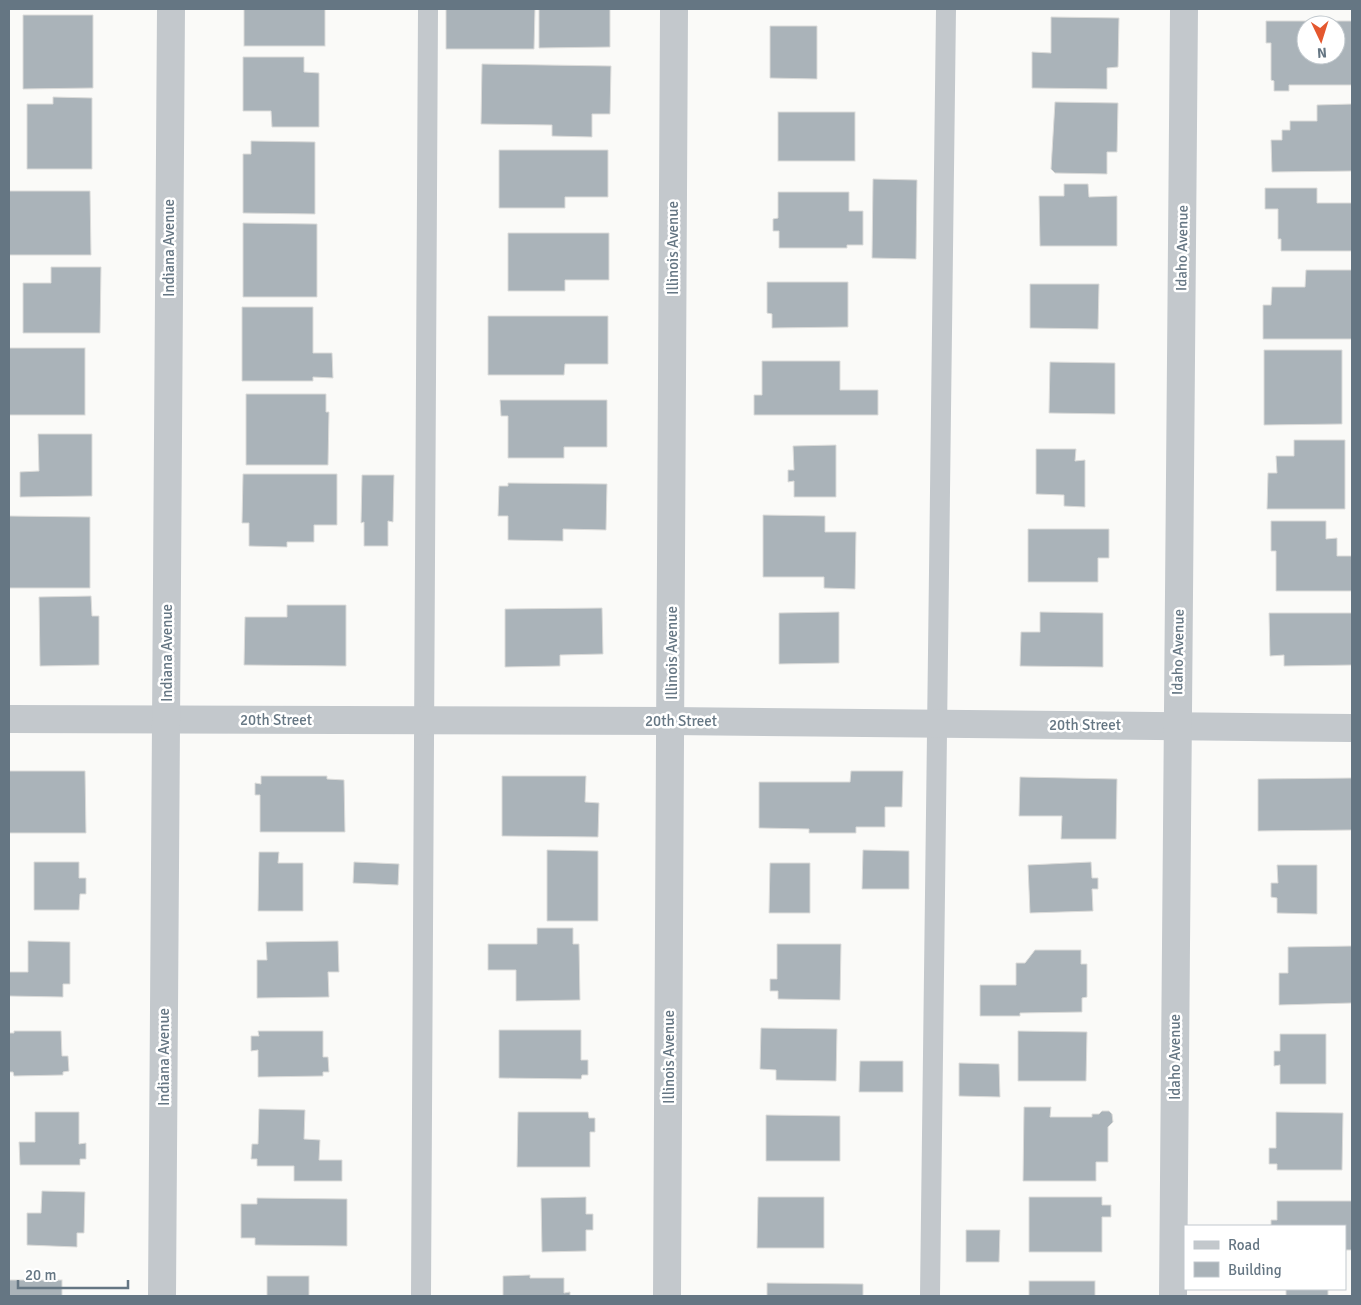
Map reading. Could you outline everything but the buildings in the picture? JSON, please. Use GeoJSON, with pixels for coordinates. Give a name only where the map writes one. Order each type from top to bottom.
{"type":"FeatureCollection","features":[{"type":"Feature","properties":{"kind":"street","name":"Indiana Avenue"},"geometry":{"type":"LineString","coordinates":[[162,1296],[171,9]]}},
{"type":"Feature","properties":{"kind":"street","name":"Illinois Avenue"},"geometry":{"type":"LineString","coordinates":[[667,1296],[674,9]]}},
{"type":"Feature","properties":{"kind":"street","name":"Idaho Avenue"},"geometry":{"type":"LineString","coordinates":[[1173,1296],[1184,9]]}},
{"type":"Feature","properties":{"kind":"street","name":"20th Street"},"geometry":{"type":"LineString","coordinates":[[9,719],[671,721],[1352,728]]}},
{"type":"Feature","properties":{"kind":"lane"},"geometry":{"type":"LineString","coordinates":[[421,1296],[428,9]]}},
{"type":"Feature","properties":{"kind":"lane"},"geometry":{"type":"LineString","coordinates":[[930,1296],[946,9]]}}]}
